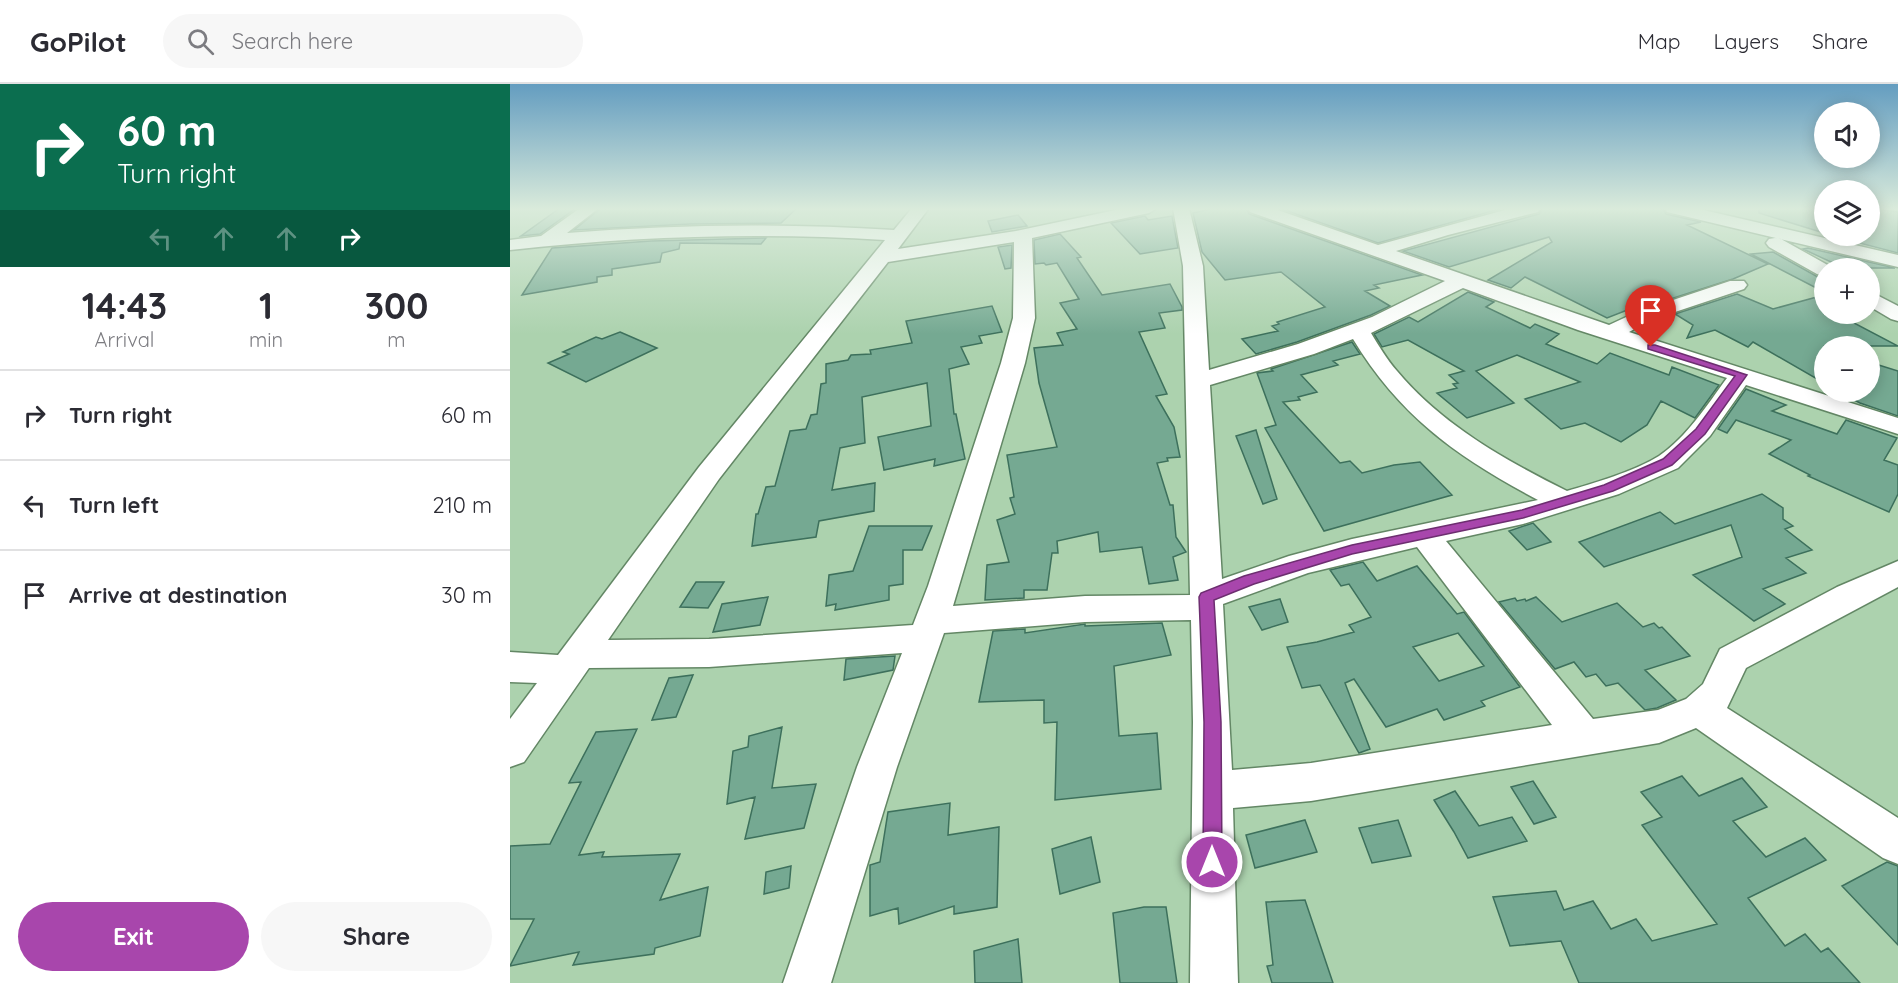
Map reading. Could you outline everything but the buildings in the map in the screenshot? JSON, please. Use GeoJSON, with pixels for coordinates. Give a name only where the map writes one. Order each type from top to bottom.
{"type":"FeatureCollection","features":[{"type":"Feature","properties":{"kind":"street"},"geometry":{"type":"LineString","coordinates":[[510,750],[709,473],[888,250]]}},
{"type":"Feature","properties":{"kind":"street"},"geometry":{"type":"LineString","coordinates":[[882,257],[925,250]]}},
{"type":"Feature","properties":{"kind":"street"},"geometry":{"type":"LineString","coordinates":[[807,983],[877,767],[944,586],[1013,363],[1024,318],[1023,250]]}},
{"type":"Feature","properties":{"kind":"street"},"geometry":{"type":"LineString","coordinates":[[1190,250],[1193,266],[1212,722],[1214,983]]}},
{"type":"Feature","properties":{"kind":"street"},"geometry":{"type":"LineString","coordinates":[[1375,250],[1610,333],[1898,426]]}},
{"type":"Feature","properties":{"kind":"street"},"geometry":{"type":"LineString","coordinates":[[1786,250],[1814,265]]}},
{"type":"Feature","properties":{"kind":"street"},"geometry":{"type":"LineString","coordinates":[[1851,250],[1898,261]]}},
{"type":"Feature","properties":{"kind":"street"},"geometry":{"type":"LineString","coordinates":[[1873,255],[1891,250]]}},
{"type":"Feature","properties":{"kind":"street"},"geometry":{"type":"LineString","coordinates":[[1197,381],[1306,349],[1358,330],[1418,304],[1461,281]]}},
{"type":"Feature","properties":{"kind":"street"},"geometry":{"type":"LineString","coordinates":[[1610,333],[1644,316],[1737,285]]}},
{"type":"Feature","properties":{"kind":"street"},"geometry":{"type":"LineString","coordinates":[[1880,304],[1898,315]]}},
{"type":"Feature","properties":{"kind":"street"},"geometry":{"type":"LineString","coordinates":[[1358,330],[1389,377],[1419,408],[1464,444],[1515,476],[1563,501]]}},
{"type":"Feature","properties":{"kind":"street"},"geometry":{"type":"LineString","coordinates":[[510,667],[709,653],[928,630],[1084,609],[1206,602],[1300,564],[1424,534],[1523,514],[1609,488],[1668,462],[1701,431],[1741,375]]}},
{"type":"Feature","properties":{"kind":"street"},"geometry":{"type":"LineString","coordinates":[[1424,534],[1584,737]]}},
{"type":"Feature","properties":{"kind":"street"},"geometry":{"type":"LineString","coordinates":[[1212,791],[1311,782],[1659,726],[1699,710],[1716,695],[1732,659],[1898,573]]}},
{"type":"Feature","properties":{"kind":"street"},"geometry":{"type":"LineString","coordinates":[[1699,710],[1898,843]]}},
{"type":"Feature","properties":{"kind":"route"},"geometry":{"type":"LineString","coordinates":[[1212,862],[1212,722],[1206,597],[1249,580],[1352,550],[1523,514],[1609,488],[1668,462],[1701,431],[1741,375],[1651,347]]}}]}
